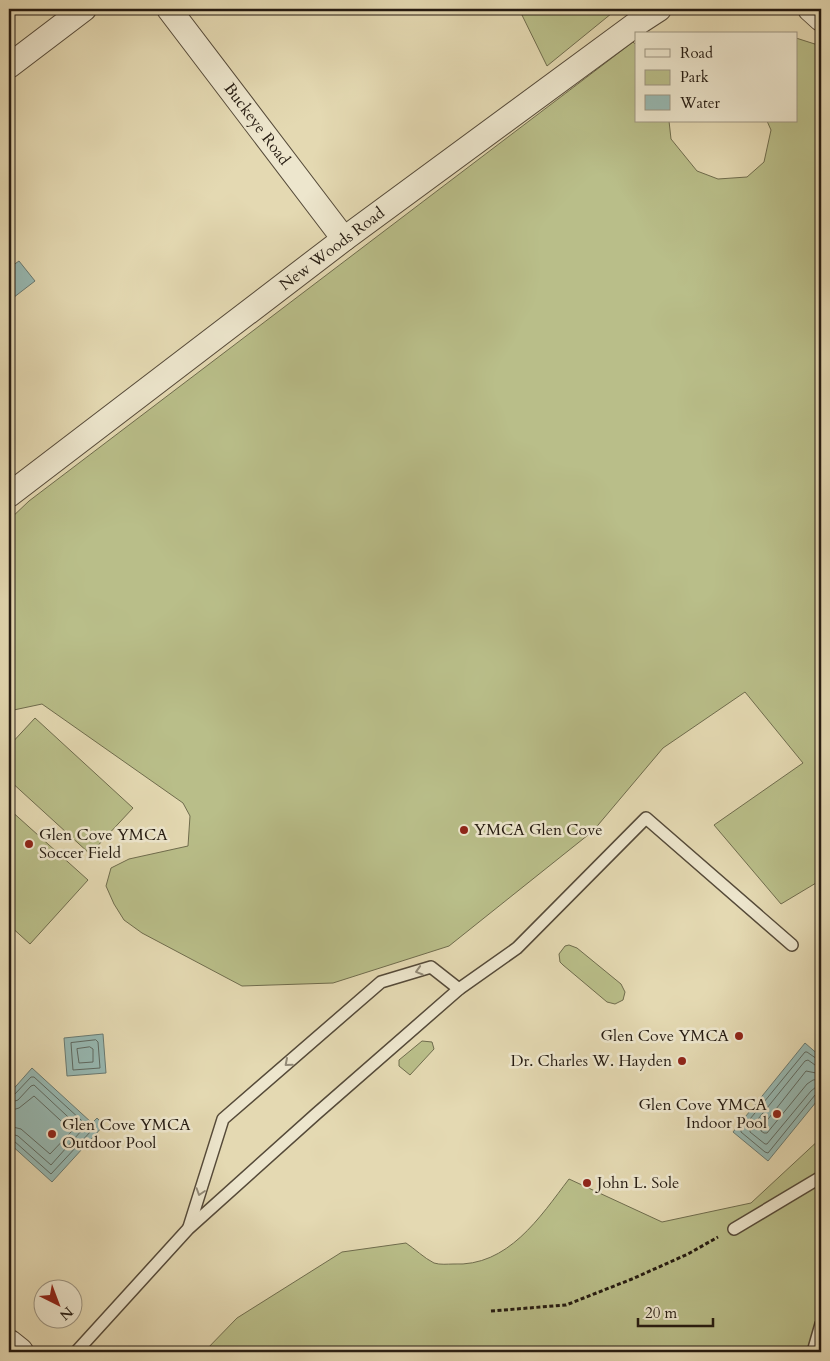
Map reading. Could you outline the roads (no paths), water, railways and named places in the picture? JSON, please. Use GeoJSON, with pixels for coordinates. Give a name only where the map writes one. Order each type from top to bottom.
{"type":"FeatureCollection","features":[{"type":"Feature","properties":{"kind":"street"},"geometry":{"type":"LineString","coordinates":[[9,66],[84,9]]}},
{"type":"Feature","properties":{"kind":"street","name":"Buckeye Road"},"geometry":{"type":"LineString","coordinates":[[169,9],[344,239]]}},
{"type":"Feature","properties":{"kind":"street","name":"New Woods Road"},"geometry":{"type":"LineString","coordinates":[[9,495],[344,239],[659,9]]}},
{"type":"Feature","properties":{"kind":"street"},"geometry":{"type":"LineString","coordinates":[[810,9],[821,18]]}},
{"type":"Feature","properties":{"kind":"street"},"geometry":{"type":"LineString","coordinates":[[9,1344],[20,1352]]}},
{"type":"Feature","properties":{"kind":"lane"},"geometry":{"type":"LineString","coordinates":[[76,1352],[188,1229],[316,1114],[460,989],[517,948],[646,818],[792,945]]}},
{"type":"Feature","properties":{"kind":"lane"},"geometry":{"type":"LineString","coordinates":[[188,1229],[223,1119],[381,982],[431,967],[460,989]]}},
{"type":"Feature","properties":{"kind":"lane"},"geometry":{"type":"LineString","coordinates":[[734,1229],[821,1177]]}},
{"type":"Feature","properties":{"kind":"lane"},"geometry":{"type":"LineString","coordinates":[[813,1352],[821,1324]]}},
{"type":"Feature","properties":{"kind":"water"},"geometry":{"type":"Polygon","coordinates":[[[19,261],[35,281],[9,301],[9,268],[19,261]]]}},
{"type":"Feature","properties":{"kind":"water"},"geometry":{"type":"Polygon","coordinates":[[[103,1034],[106,1073],[67,1076],[64,1038],[103,1034]]]}},
{"type":"Feature","properties":{"kind":"water","name":"Glen Cove YMCA Indoor Pool"},"geometry":{"type":"Polygon","coordinates":[[[805,1043],[821,1057],[821,1096],[768,1161],[733,1132],[805,1043]]]}},
{"type":"Feature","properties":{"kind":"water","name":"Glen Cove YMCA Outdoor Pool"},"geometry":{"type":"Polygon","coordinates":[[[32,1068],[92,1123],[97,1118],[104,1125],[52,1182],[9,1143],[9,1094],[32,1068]]]}},
{"type":"Feature","properties":{"kind":"place","name":"YMCA Glen Cove"},"geometry":{"type":"Point","coordinates":[464,830]}},
{"type":"Feature","properties":{"kind":"place","name":"Glen Cove YMCA Soccer Field"},"geometry":{"type":"Point","coordinates":[29,844]}},
{"type":"Feature","properties":{"kind":"place","name":"Glen Cove YMCA"},"geometry":{"type":"Point","coordinates":[739,1036]}},
{"type":"Feature","properties":{"kind":"place","name":"Dr. Charles W. Hayden"},"geometry":{"type":"Point","coordinates":[682,1061]}},
{"type":"Feature","properties":{"kind":"place","name":"Glen Cove YMCA Indoor Pool"},"geometry":{"type":"Point","coordinates":[777,1114]}},
{"type":"Feature","properties":{"kind":"place","name":"Glen Cove YMCA Outdoor Pool"},"geometry":{"type":"Point","coordinates":[52,1134]}},
{"type":"Feature","properties":{"kind":"place","name":"John L. Sole"},"geometry":{"type":"Point","coordinates":[587,1183]}}]}
